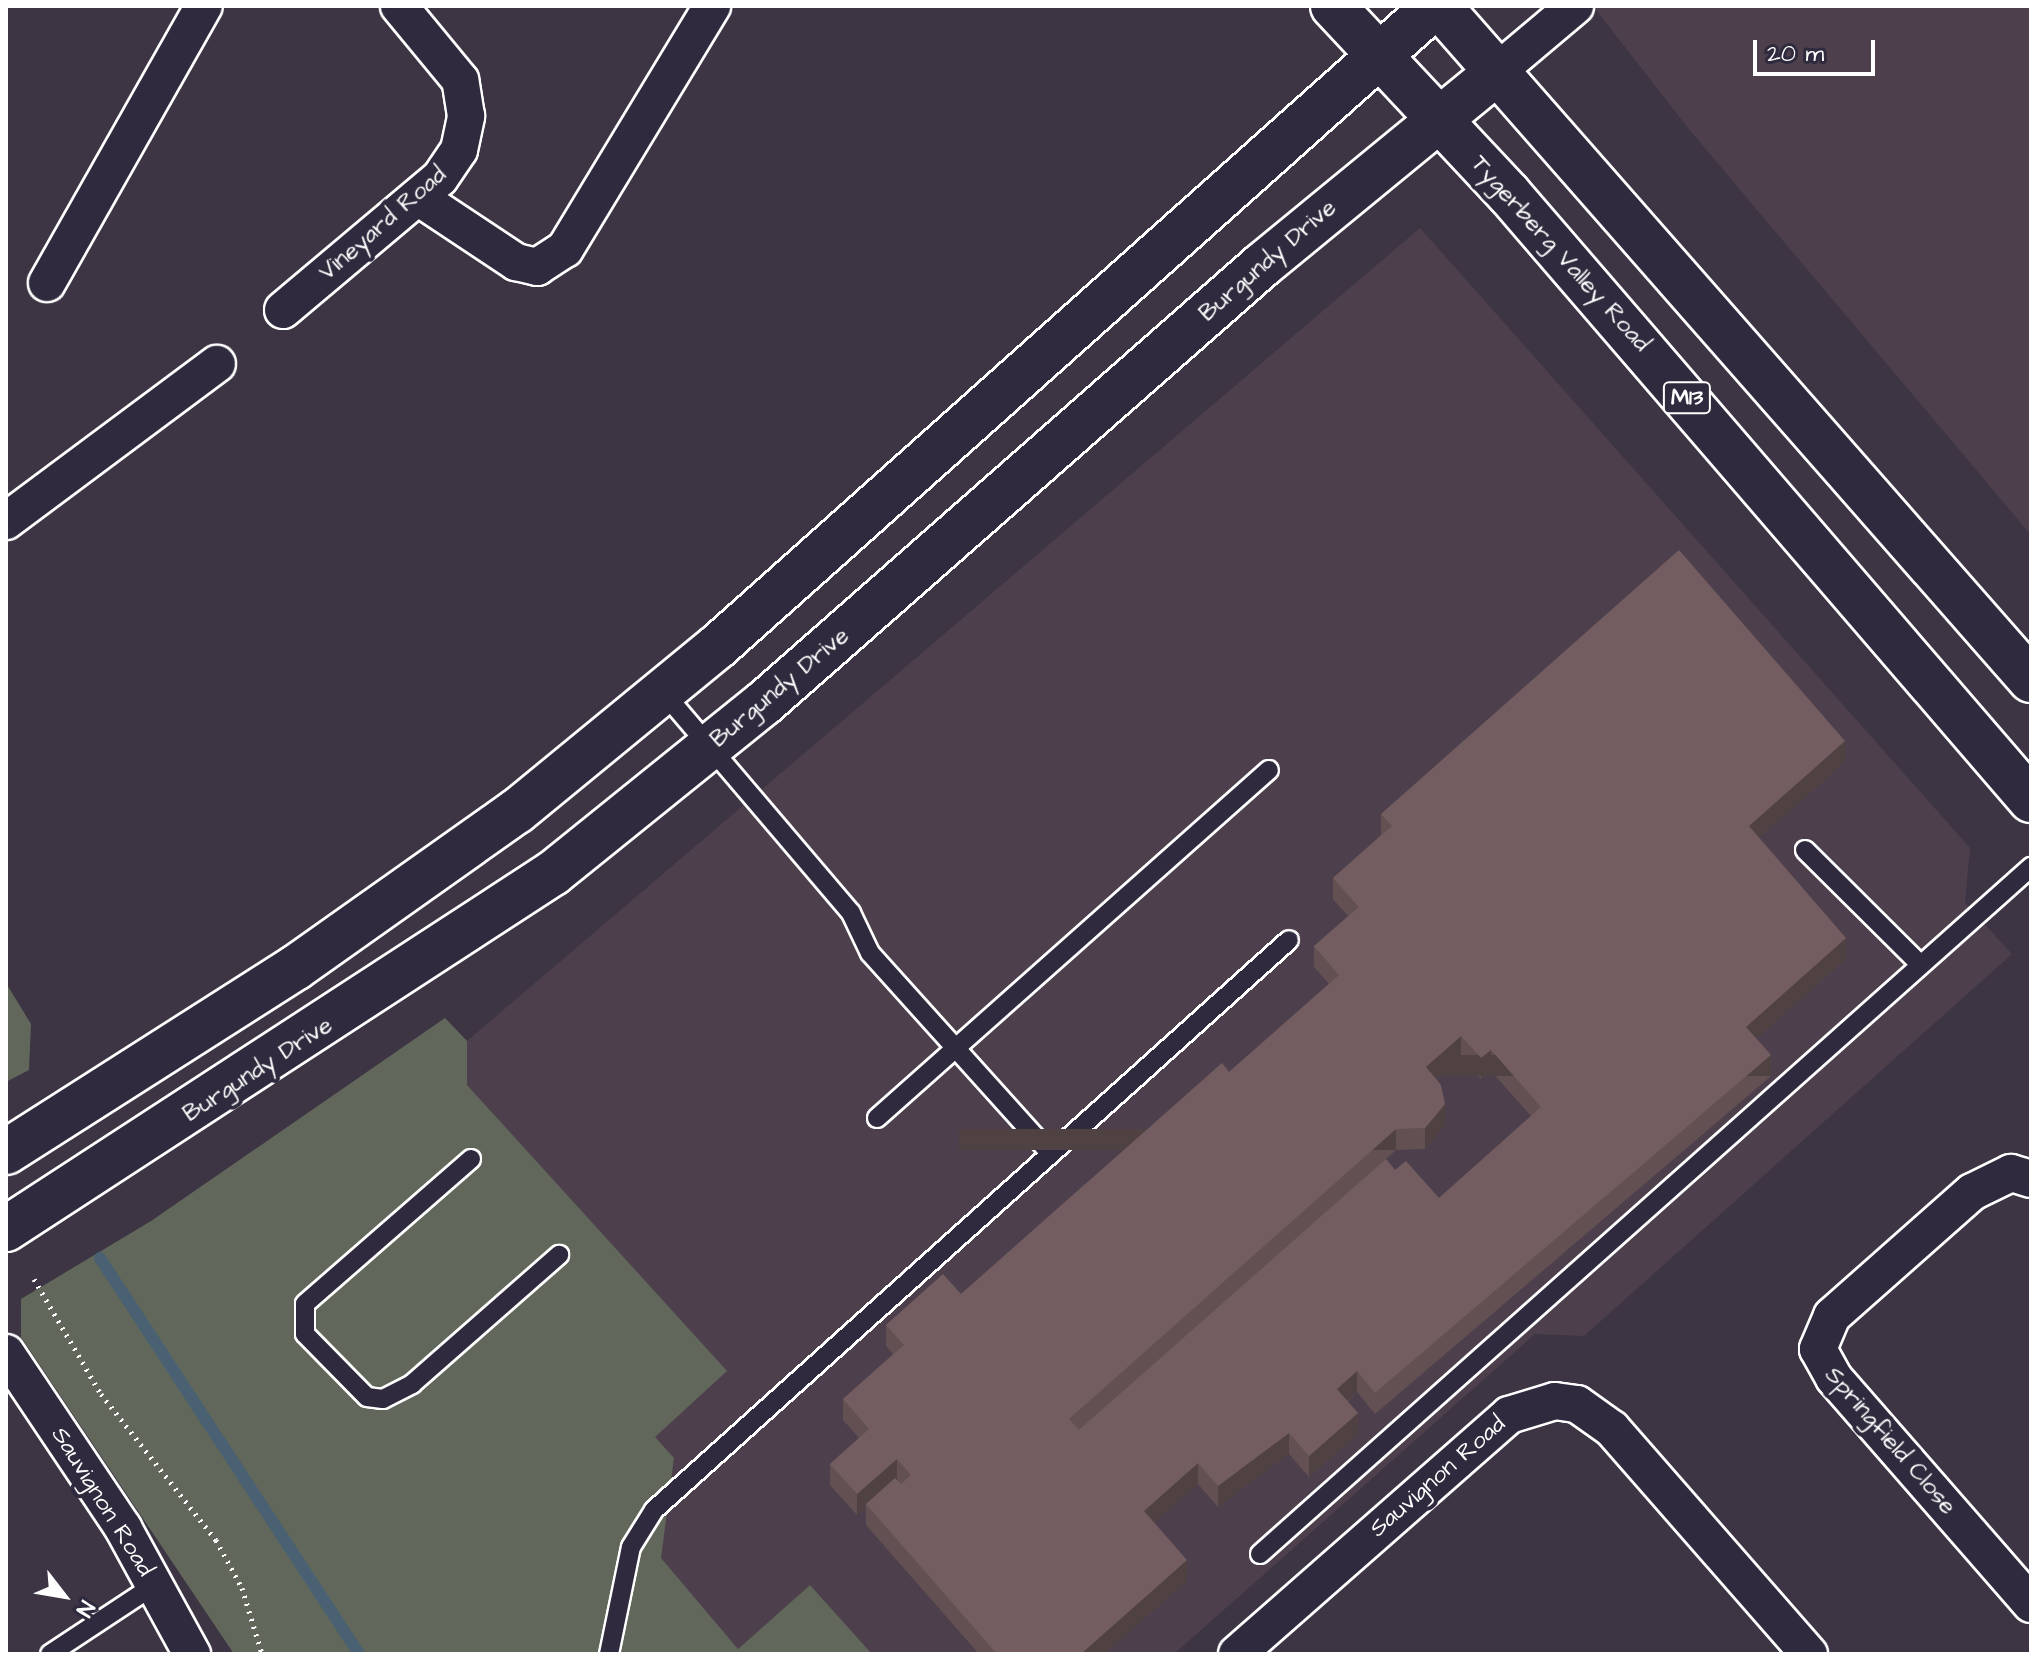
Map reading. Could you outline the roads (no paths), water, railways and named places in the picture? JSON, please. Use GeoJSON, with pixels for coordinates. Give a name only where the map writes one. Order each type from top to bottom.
{"type":"FeatureCollection","features":[{"type":"Feature","properties":{"kind":"main road","name":"Tygerberg Valley Road"},"geometry":{"type":"LineString","coordinates":[[1333,6],[1440,120],[2031,800]]}},
{"type":"Feature","properties":{"kind":"main road"},"geometry":{"type":"LineString","coordinates":[[6,1152],[295,968],[517,811],[661,690],[1378,54],[1437,6],[1498,71],[2031,680]]}},
{"type":"Feature","properties":{"kind":"main road","name":"Burgundy Drive"},"geometry":{"type":"LineString","coordinates":[[6,1229],[553,873],[709,748],[1261,266],[1498,71]]}},
{"type":"Feature","properties":{"kind":"street"},"geometry":{"type":"LineString","coordinates":[[47,283],[204,6]]}},
{"type":"Feature","properties":{"kind":"street"},"geometry":{"type":"LineString","coordinates":[[418,197],[516,262],[537,267],[565,249],[712,6]]}},
{"type":"Feature","properties":{"kind":"street"},"geometry":{"type":"LineString","coordinates":[[1498,71],[1575,6]]}},
{"type":"Feature","properties":{"kind":"street","name":"Vineyard Road"},"geometry":{"type":"LineString","coordinates":[[283,310],[452,165],[466,116],[448,60],[410,10]]}},
{"type":"Feature","properties":{"kind":"street"},"geometry":{"type":"LineString","coordinates":[[6,521],[217,364]]}},
{"type":"Feature","properties":{"kind":"street","name":"Springfield Close"},"geometry":{"type":"LineString","coordinates":[[2031,1179],[2011,1173],[1972,1192],[1832,1316],[1818,1349],[1834,1378],[2031,1604]]}},
{"type":"Feature","properties":{"kind":"street","name":"Sauvignon Road"},"geometry":{"type":"LineString","coordinates":[[6,1353],[153,1586],[192,1654]]}},
{"type":"Feature","properties":{"kind":"street","name":"Sauvignon Road"},"geometry":{"type":"LineString","coordinates":[[1237,1654],[1509,1415],[1555,1401],[1577,1404],[1612,1429],[1809,1654]]}},
{"type":"Feature","properties":{"kind":"lane"},"geometry":{"type":"LineString","coordinates":[[661,690],[955,1049],[1051,1154]]}},
{"type":"Feature","properties":{"kind":"lane"},"geometry":{"type":"LineString","coordinates":[[877,1118],[1269,770]]}},
{"type":"Feature","properties":{"kind":"lane"},"geometry":{"type":"LineString","coordinates":[[1805,850],[1921,965]]}},
{"type":"Feature","properties":{"kind":"lane"},"geometry":{"type":"LineString","coordinates":[[1260,1554],[2031,867]]}},
{"type":"Feature","properties":{"kind":"lane"},"geometry":{"type":"LineString","coordinates":[[609,1654],[631,1547],[654,1510],[1289,940]]}},
{"type":"Feature","properties":{"kind":"lane"},"geometry":{"type":"LineString","coordinates":[[471,1159],[305,1304],[305,1334],[367,1397],[383,1399],[412,1384],[559,1255]]}},
{"type":"Feature","properties":{"kind":"lane"},"geometry":{"type":"LineString","coordinates":[[50,1654],[153,1586]]}},
{"type":"Feature","properties":{"kind":"waterway"},"geometry":{"type":"LineString","coordinates":[[100,1258],[359,1654]]}}]}
